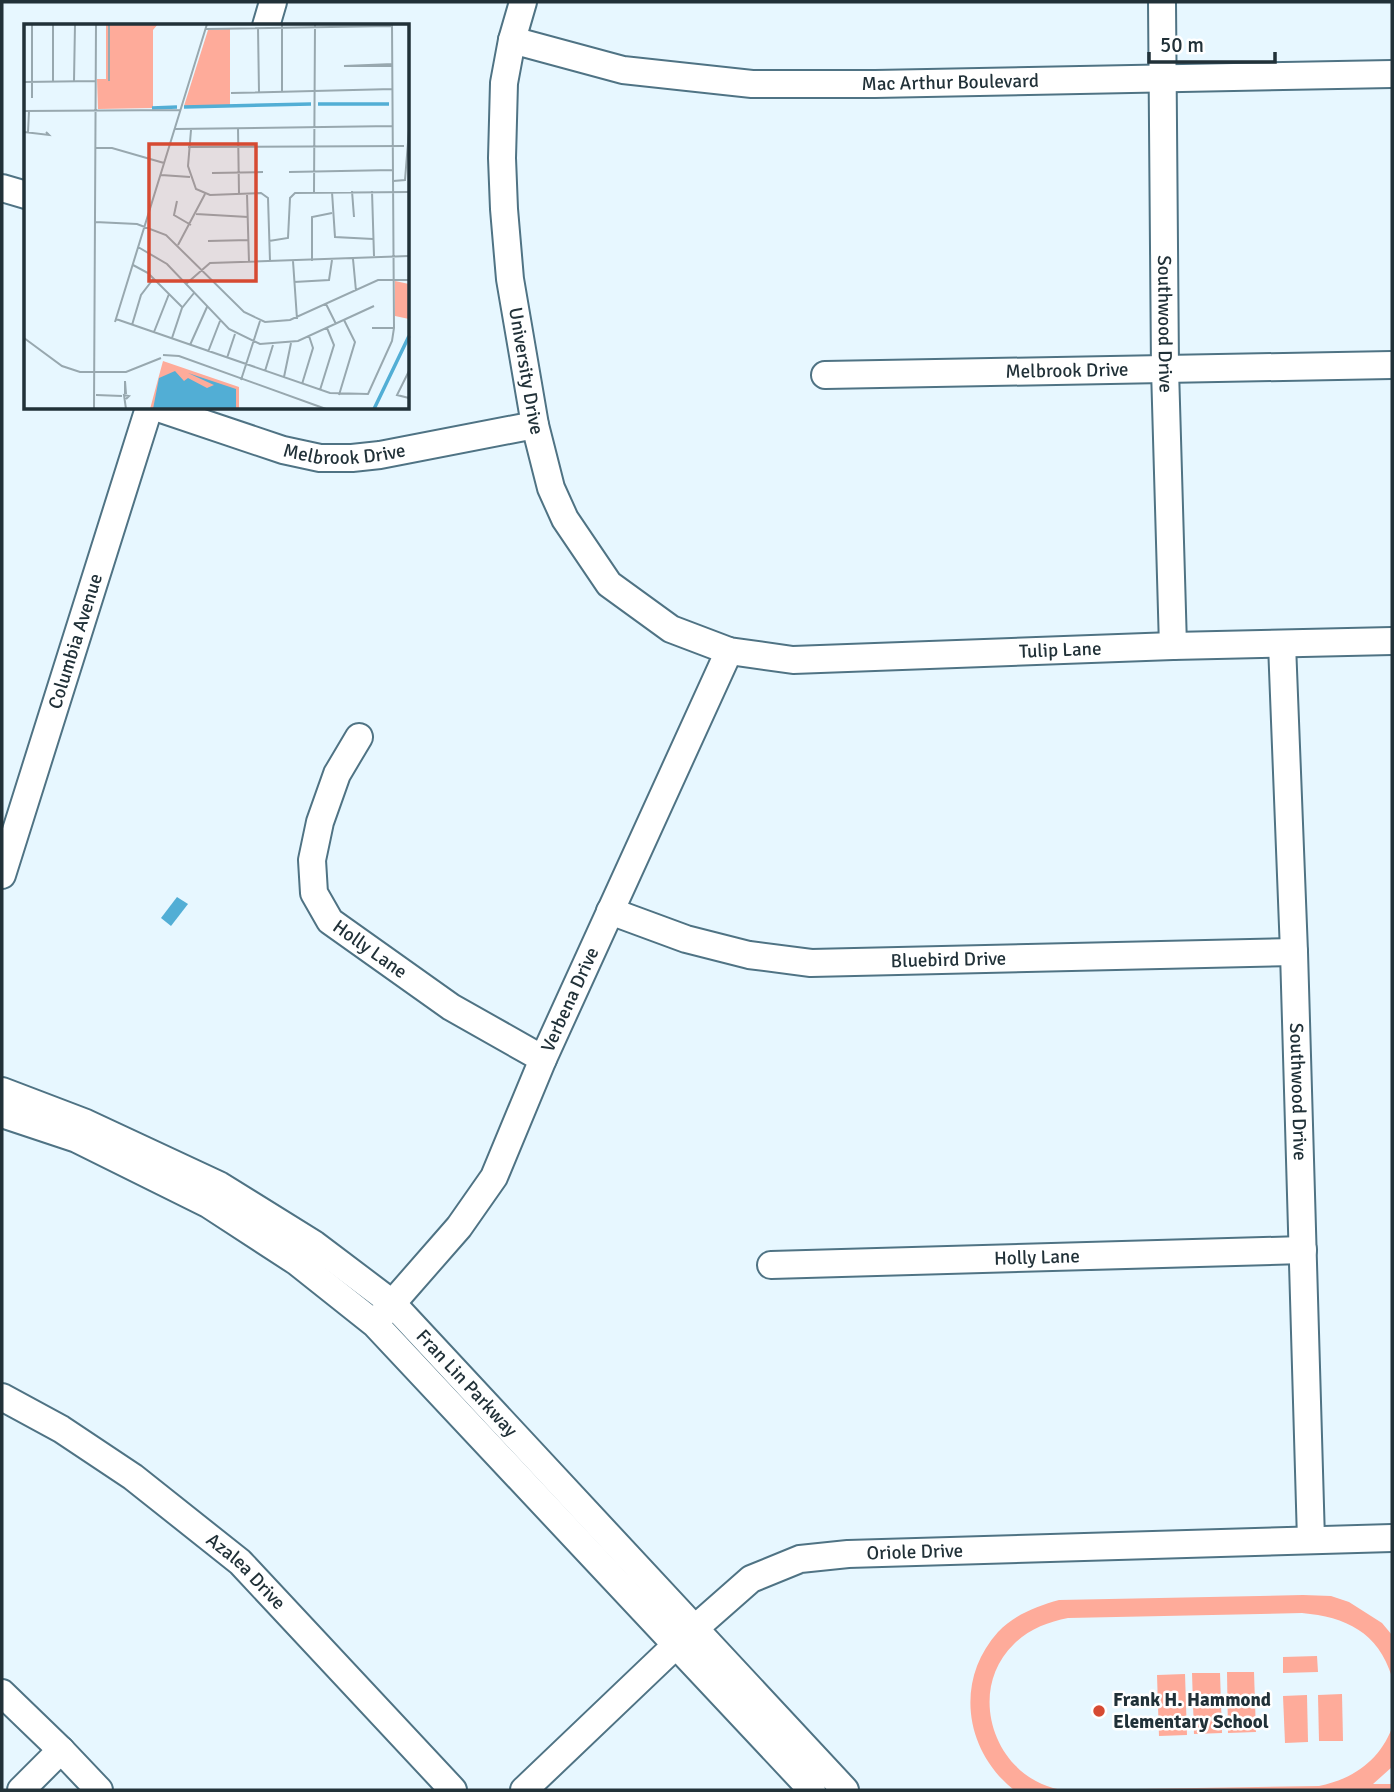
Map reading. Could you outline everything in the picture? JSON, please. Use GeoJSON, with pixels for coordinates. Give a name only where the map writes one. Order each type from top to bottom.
{"type":"FeatureCollection","features":[{"type":"Feature","properties":{"kind":"street"},"geometry":{"type":"LineString","coordinates":[[267,24],[274,2]]}},
{"type":"Feature","properties":{"kind":"street","name":"University Drive"},"geometry":{"type":"LineString","coordinates":[[523,2],[504,83],[504,209],[510,279],[535,425],[551,488],[565,519],[609,584],[671,629],[729,651]]}},
{"type":"Feature","properties":{"kind":"street","name":"Southwood Drive"},"geometry":{"type":"LineString","coordinates":[[1162,2],[1165,369],[1173,646]]}},
{"type":"Feature","properties":{"kind":"street","name":"Mac Arthur Boulevard"},"geometry":{"type":"LineString","coordinates":[[512,40],[624,70],[752,84],[1392,74]]}},
{"type":"Feature","properties":{"kind":"street"},"geometry":{"type":"LineString","coordinates":[[2,188],[24,194]]}},
{"type":"Feature","properties":{"kind":"street","name":"Melbrook Drive"},"geometry":{"type":"LineString","coordinates":[[825,374],[1392,365]]}},
{"type":"Feature","properties":{"kind":"street","name":"Columbia Avenue"},"geometry":{"type":"LineString","coordinates":[[2,875],[148,410]]}},
{"type":"Feature","properties":{"kind":"street","name":"Melbrook Drive"},"geometry":{"type":"LineString","coordinates":[[164,410],[283,450],[320,458],[380,455],[535,425]]}},
{"type":"Feature","properties":{"kind":"street","name":"Tulip Lane"},"geometry":{"type":"LineString","coordinates":[[729,651],[793,660],[1392,640]]}},
{"type":"Feature","properties":{"kind":"street","name":"Southwood Drive"},"geometry":{"type":"LineString","coordinates":[[1282,644],[1311,1540]]}},
{"type":"Feature","properties":{"kind":"street","name":"Verbena Drive"},"geometry":{"type":"LineString","coordinates":[[375,1324],[460,1227],[494,1177],[543,1059],[729,651]]}},
{"type":"Feature","properties":{"kind":"street","name":"Holly Lane"},"geometry":{"type":"LineString","coordinates":[[359,737],[337,774],[320,822],[312,860],[314,893],[330,920],[451,1007],[543,1059]]}},
{"type":"Feature","properties":{"kind":"street","name":"Bluebird Drive"},"geometry":{"type":"LineString","coordinates":[[610,911],[686,939],[749,955],[811,963],[1294,952]]}},
{"type":"Feature","properties":{"kind":"street","name":"Fran Lin Parkway"},"geometry":{"type":"LineString","coordinates":[[2,1091],[86,1124],[219,1185],[314,1244],[392,1303],[685,1637],[812,1790]]}},
{"type":"Feature","properties":{"kind":"street","name":"Fran Lin Parkway"},"geometry":{"type":"LineString","coordinates":[[2,1114],[77,1139],[208,1204],[297,1262],[375,1324],[685,1637],[845,1790]]}},
{"type":"Feature","properties":{"kind":"street","name":"Holly Lane"},"geometry":{"type":"LineString","coordinates":[[771,1265],[1303,1250]]}},
{"type":"Feature","properties":{"kind":"street","name":"Azalea Drive"},"geometry":{"type":"LineString","coordinates":[[2,1397],[61,1429],[133,1477],[240,1562],[453,1790]]}},
{"type":"Feature","properties":{"kind":"street","name":"Oriole Drive"},"geometry":{"type":"LineString","coordinates":[[524,1790],[685,1637],[751,1579],[800,1559],[848,1554],[1392,1538]]}},
{"type":"Feature","properties":{"kind":"street"},"geometry":{"type":"LineString","coordinates":[[2,1693],[100,1790]]}},
{"type":"Feature","properties":{"kind":"street"},"geometry":{"type":"LineString","coordinates":[[21,1790],[61,1750]]}},
{"type":"Feature","properties":{"kind":"shaded area"},"geometry":{"type":"Polygon","coordinates":[[[1331,1596],[1349,1602],[1382,1623],[1392,1635],[1392,1677],[1386,1661],[1369,1638],[1346,1623],[1318,1615],[1302,1613],[1068,1618],[1039,1627],[1014,1644],[1000,1662],[992,1683],[990,1705],[993,1726],[1001,1747],[1015,1765],[1032,1779],[1061,1790],[1014,1790],[997,1774],[985,1756],[971,1715],[975,1672],[984,1651],[998,1632],[1026,1612],[1059,1600],[1331,1596]]]}},
{"type":"Feature","properties":{"kind":"shaded area"},"geometry":{"type":"Polygon","coordinates":[[[1317,1656],[1318,1672],[1283,1673],[1283,1657],[1317,1656]]]}},
{"type":"Feature","properties":{"kind":"shaded area"},"geometry":{"type":"Polygon","coordinates":[[[1227,1672],[1254,1672],[1256,1732],[1228,1733],[1227,1672]]]}},
{"type":"Feature","properties":{"kind":"shaded area"},"geometry":{"type":"Polygon","coordinates":[[[1192,1673],[1220,1673],[1222,1733],[1194,1734],[1192,1673]]]}},
{"type":"Feature","properties":{"kind":"shaded area"},"geometry":{"type":"Polygon","coordinates":[[[1185,1674],[1187,1735],[1159,1736],[1157,1675],[1185,1674]]]}},
{"type":"Feature","properties":{"kind":"shaded area"},"geometry":{"type":"Polygon","coordinates":[[[1342,1694],[1343,1741],[1319,1741],[1318,1695],[1342,1694]]]}},
{"type":"Feature","properties":{"kind":"shaded area"},"geometry":{"type":"Polygon","coordinates":[[[1307,1695],[1308,1742],[1285,1743],[1283,1696],[1307,1695]]]}},
{"type":"Feature","properties":{"kind":"shaded area"},"geometry":{"type":"Polygon","coordinates":[[[1392,1728],[1392,1767],[1373,1784],[1392,1784],[1392,1790],[1075,1790],[1319,1786],[1343,1779],[1363,1767],[1380,1750],[1392,1728]]]}},
{"type":"Feature","properties":{"kind":"water"},"geometry":{"type":"Polygon","coordinates":[[[177,897],[188,904],[171,926],[161,918],[177,897]]]}},
{"type":"Feature","properties":{"kind":"place","name":"Frank H. Hammond Elementary School"},"geometry":{"type":"Point","coordinates":[1099,1711]}}]}
